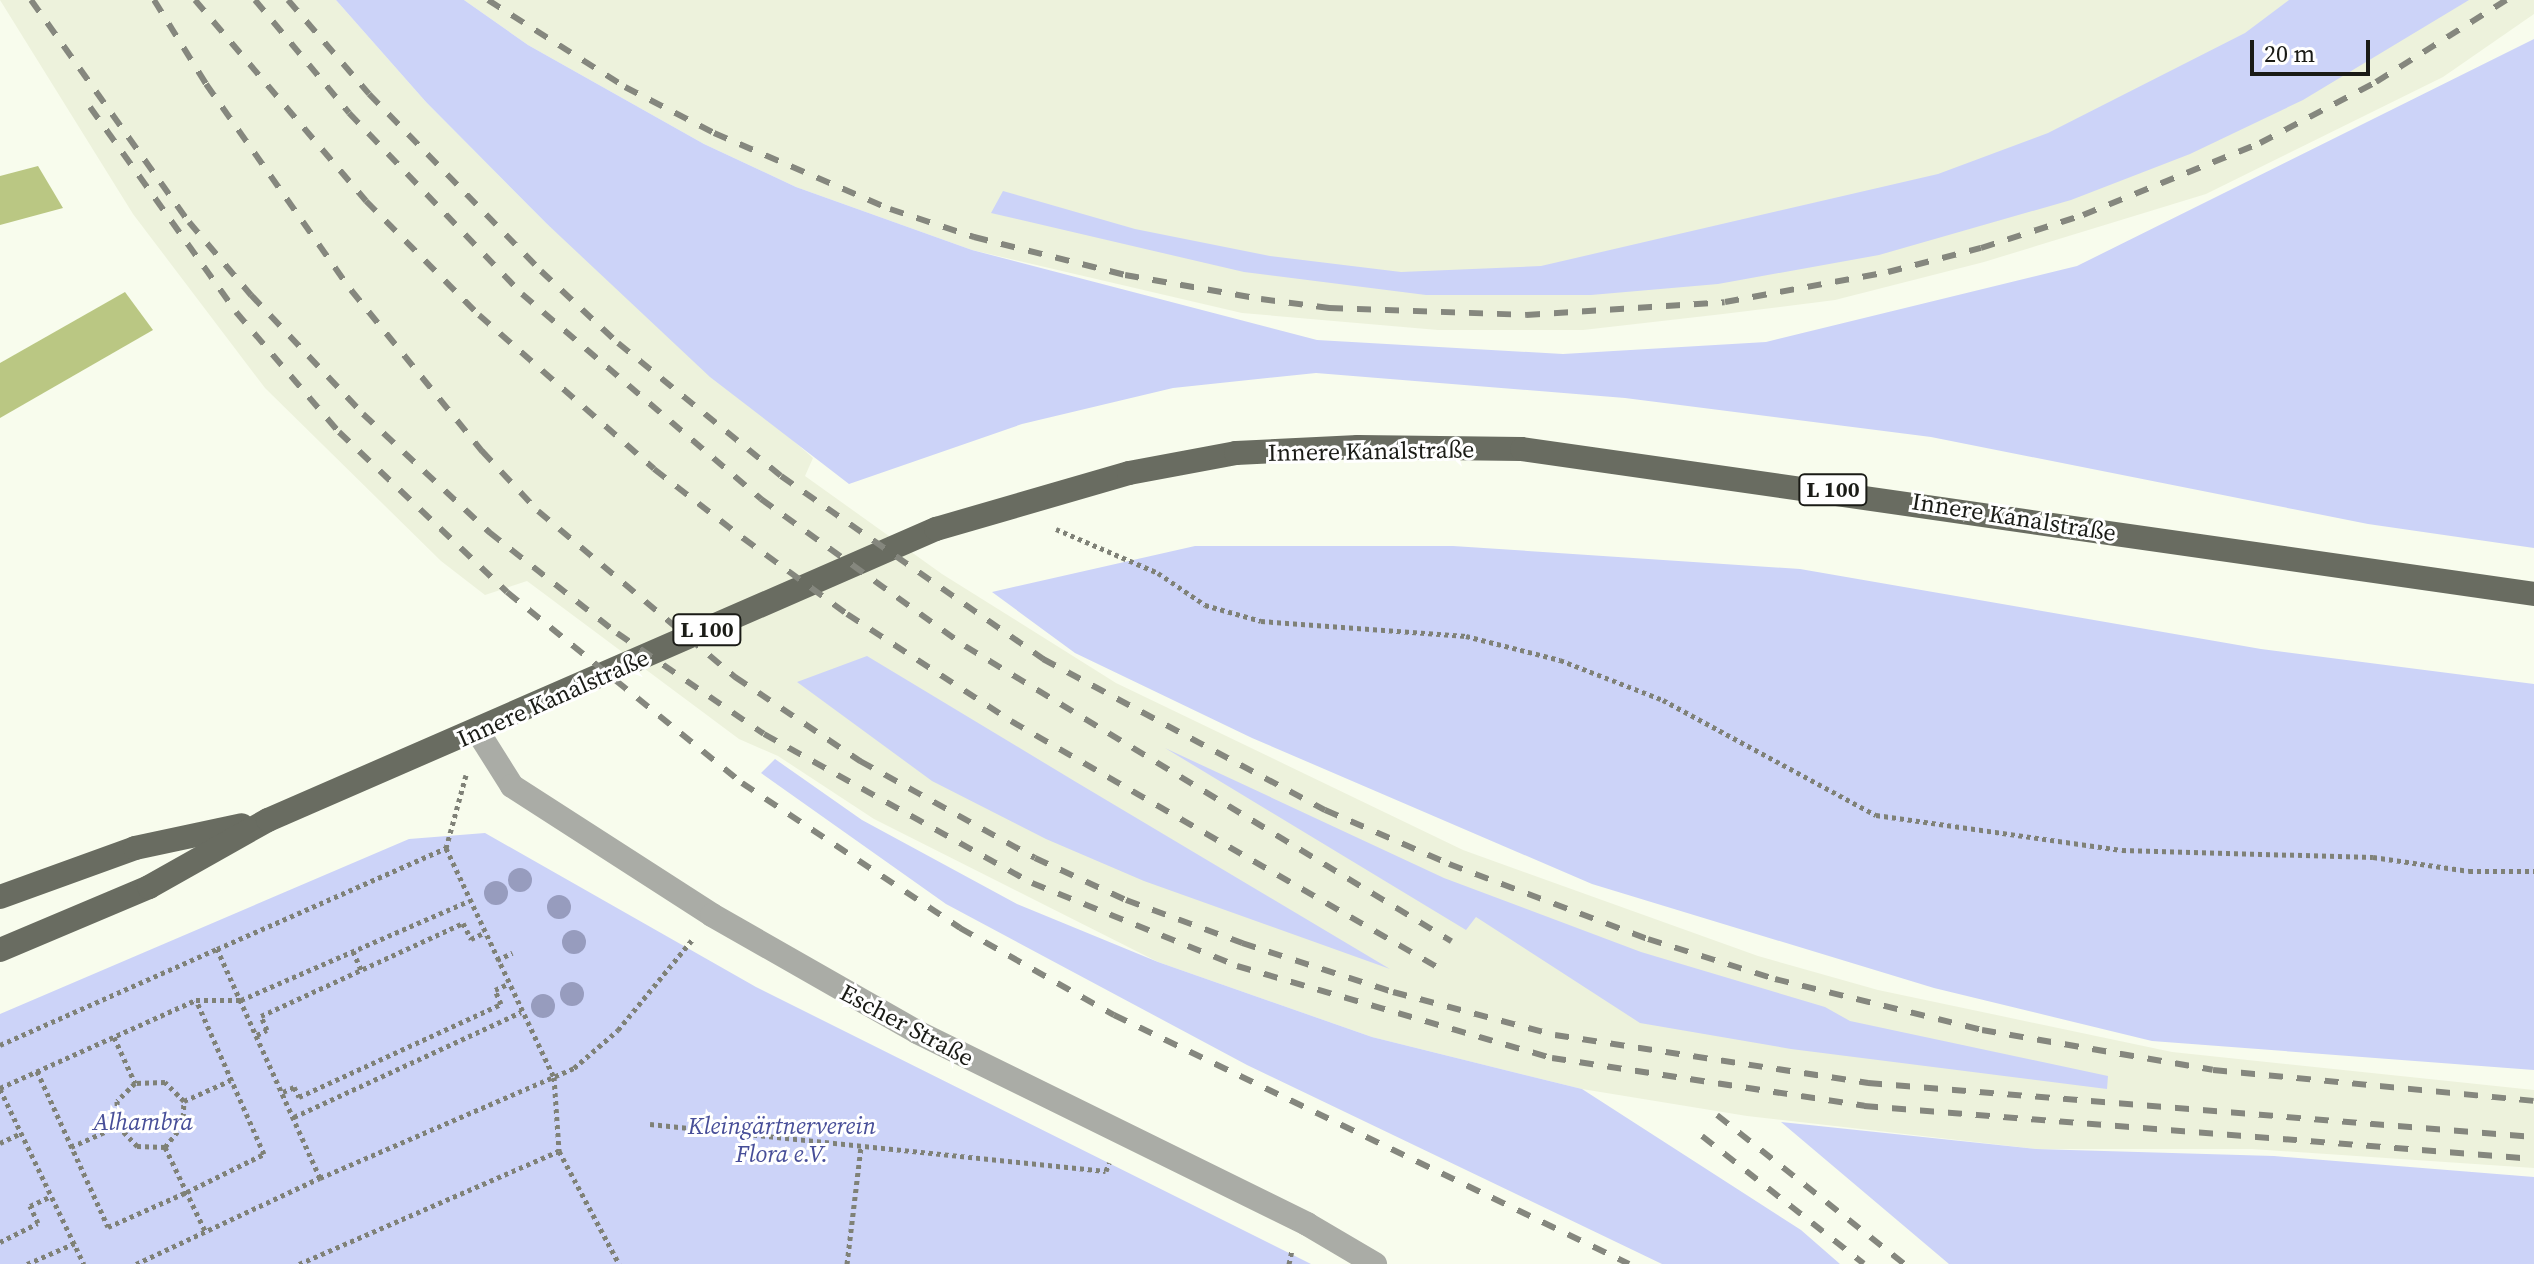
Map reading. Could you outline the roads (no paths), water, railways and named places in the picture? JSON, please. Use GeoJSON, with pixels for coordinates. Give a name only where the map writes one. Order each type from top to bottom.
{"type":"FeatureCollection","features":[{"type":"Feature","properties":{"kind":"main road","name":"Innere Kanalstraße"},"geometry":{"type":"LineString","coordinates":[[0,950],[149,887],[268,820],[478,732],[936,529],[1129,473],[1236,453],[1358,447],[1522,449],[2534,594]]}},
{"type":"Feature","properties":{"kind":"main road","name":"Innere Kanalstraße"},"geometry":{"type":"LineString","coordinates":[[0,897],[135,848],[268,820]]}},
{"type":"Feature","properties":{"kind":"street","name":"Escher Straße"},"geometry":{"type":"LineString","coordinates":[[478,732],[512,786],[712,915],[904,1025],[1307,1224],[1375,1264]]}},
{"type":"Feature","properties":{"kind":"railway"},"geometry":{"type":"LineString","coordinates":[[31,0],[189,222],[251,295],[363,414],[489,532],[617,633],[764,734],[1032,883],[1237,966],[1552,1058],[1864,1106],[2534,1159]]}},
{"type":"Feature","properties":{"kind":"railway"},"geometry":{"type":"LineString","coordinates":[[154,0],[206,84],[351,290],[482,451],[538,511],[735,677],[860,761],[1035,858],[1126,900],[1242,943],[1393,992],[1555,1035],[1868,1083],[2534,1137]]}},
{"type":"Feature","properties":{"kind":"railway"},"geometry":{"type":"LineString","coordinates":[[195,0],[366,201],[479,315],[654,469],[847,614],[1011,721],[1436,966]]}},
{"type":"Feature","properties":{"kind":"railway"},"geometry":{"type":"LineString","coordinates":[[255,0],[349,113],[522,294],[761,499],[965,646],[1451,941]]}},
{"type":"Feature","properties":{"kind":"railway"},"geometry":{"type":"LineString","coordinates":[[288,0],[369,94],[541,271],[618,343],[781,476],[1043,659],[1325,810],[1449,864],[1648,939],[1775,979],[1982,1030],[2213,1070],[2534,1101]]}},
{"type":"Feature","properties":{"kind":"railway"},"geometry":{"type":"LineString","coordinates":[[488,0],[625,87],[714,133],[890,209],[974,237],[1125,275],[1261,299],[1329,308],[1526,315],[1725,302],[1888,272],[1981,248],[2083,215],[2260,143],[2376,82],[2506,0]]}},
{"type":"Feature","properties":{"kind":"railway"},"geometry":{"type":"LineString","coordinates":[[90,107],[236,312],[339,432],[507,592],[742,783],[960,928],[1114,1015],[1629,1264]]}},
{"type":"Feature","properties":{"kind":"railway"},"geometry":{"type":"LineString","coordinates":[[1717,1115],[1904,1264]]}},
{"type":"Feature","properties":{"kind":"railway"},"geometry":{"type":"LineString","coordinates":[[1702,1136],[1864,1264]]}},
{"type":"Feature","properties":{"kind":"park label","name":"Alhambra"},"geometry":{"type":"Point","coordinates":[143,1122]}},
{"type":"Feature","properties":{"kind":"park label","name":"Kleingärtnerverein Flora e.V."},"geometry":{"type":"Point","coordinates":[782,1140]}}]}
